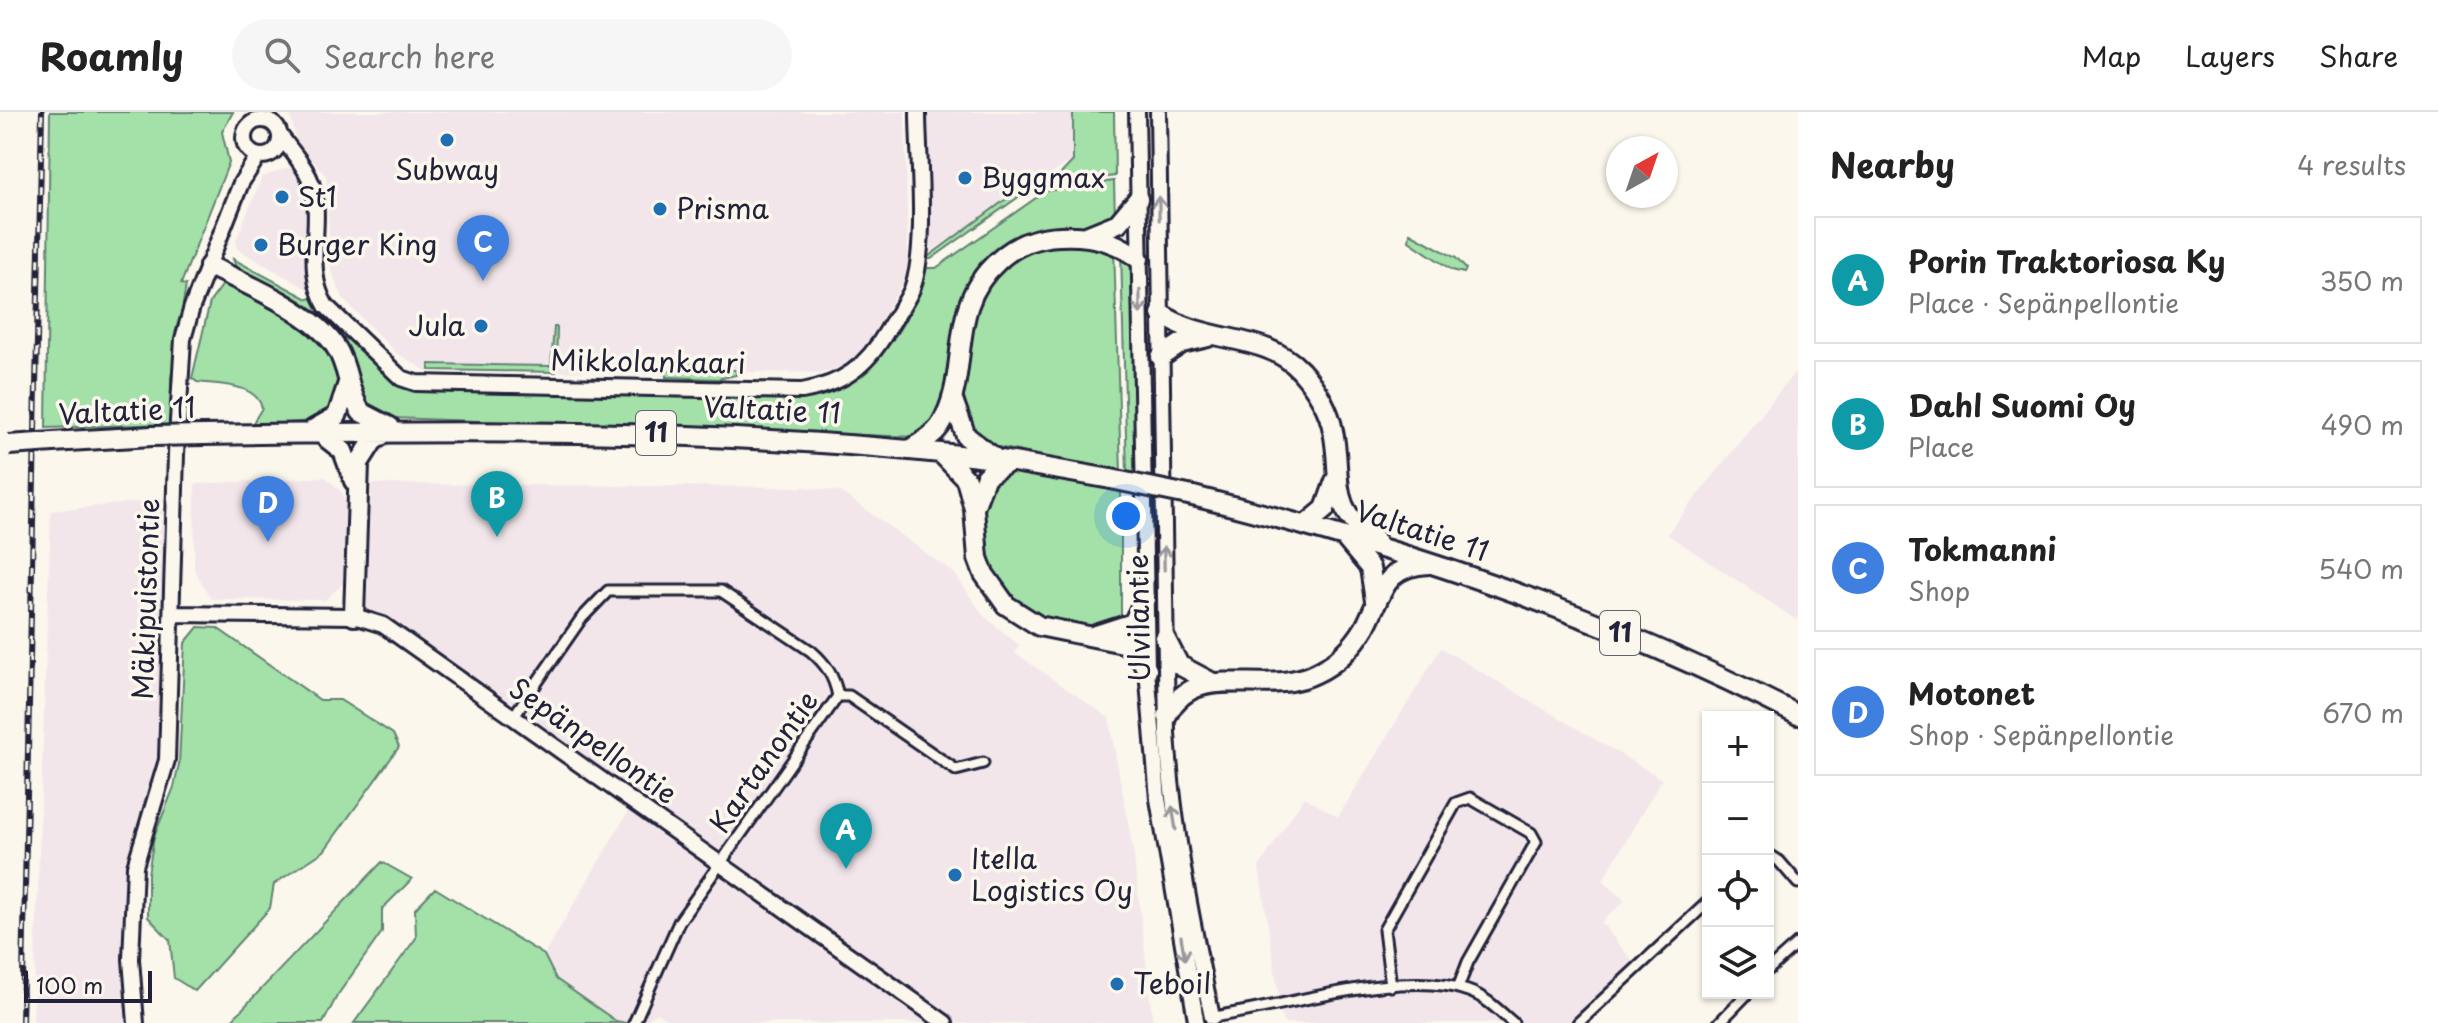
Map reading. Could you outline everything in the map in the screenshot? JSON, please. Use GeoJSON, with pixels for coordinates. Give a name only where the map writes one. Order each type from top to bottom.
{"type":"FeatureCollection","features":[{"type":"Feature","properties":{"kind":"highway"},"geometry":{"type":"LineString","coordinates":[[1086,236],[1118,223],[1138,199]]}},
{"type":"Feature","properties":{"kind":"highway"},"geometry":{"type":"LineString","coordinates":[[911,449],[939,428],[952,397],[965,311],[983,277],[1002,257],[1024,243],[1052,236],[1086,236],[1118,244],[1139,259]]}},
{"type":"Feature","properties":{"kind":"highway"},"geometry":{"type":"LineString","coordinates":[[209,266],[253,288],[325,333],[340,355],[361,412],[370,420],[395,430]]}},
{"type":"Feature","properties":{"kind":"highway"},"geometry":{"type":"LineString","coordinates":[[1161,314],[1182,327],[1211,337],[1267,348],[1299,369],[1328,413],[1334,432],[1336,478],[1341,502],[1351,521],[1391,549]]}},
{"type":"Feature","properties":{"kind":"highway"},"geometry":{"type":"LineString","coordinates":[[1161,357],[1182,343],[1211,337]]}},
{"type":"Feature","properties":{"kind":"highway"},"geometry":{"type":"LineString","coordinates":[[348,382],[337,416],[312,433],[343,451],[356,488]]}},
{"type":"Feature","properties":{"kind":"highway"},"geometry":{"type":"LineString","coordinates":[[952,397],[966,436],[1003,460],[986,476],[974,509]]}},
{"type":"Feature","properties":{"kind":"highway"},"geometry":{"type":"LineString","coordinates":[[354,616],[356,488],[364,451],[395,430]]}},
{"type":"Feature","properties":{"kind":"highway","name":"Valtatie 11"},"geometry":{"type":"LineString","coordinates":[[4,446],[152,436],[395,430],[671,433],[911,449],[1003,460],[1193,496],[1307,524],[1391,549],[1528,596],[1639,641],[1798,715]]}},
{"type":"Feature","properties":{"kind":"highway"},"geometry":{"type":"LineString","coordinates":[[941,453],[966,479],[974,509],[981,566],[1006,605],[1039,626],[1094,636],[1136,649],[1147,670]]}},
{"type":"Feature","properties":{"kind":"highway"},"geometry":{"type":"LineString","coordinates":[[1307,524],[1325,509],[1336,478]]}},
{"type":"Feature","properties":{"kind":"highway"},"geometry":{"type":"LineString","coordinates":[[1342,535],[1370,568],[1375,601]]}},
{"type":"Feature","properties":{"kind":"highway"},"geometry":{"type":"LineString","coordinates":[[1167,715],[1173,702],[1187,689],[1211,682],[1278,685],[1320,671],[1356,640],[1375,601],[1395,573],[1410,565],[1435,564]]}},
{"type":"Feature","properties":{"kind":"highway"},"geometry":{"type":"LineString","coordinates":[[1094,636],[1133,623],[1145,599]]}},
{"type":"Feature","properties":{"kind":"highway"},"geometry":{"type":"LineString","coordinates":[[1165,638],[1179,665],[1211,682]]}},
{"type":"Feature","properties":{"kind":"street","name":"Mikkolankaari"},"geometry":{"type":"LineString","coordinates":[[277,124],[306,171],[314,199],[313,267],[318,292],[326,306],[401,378],[416,383],[802,391],[839,382],[857,371],[875,352],[912,288],[919,237],[918,112]]}},
{"type":"Feature","properties":{"kind":"street","name":"Ulvilantie"},"geometry":{"type":"LineString","coordinates":[[1137,112],[1147,670],[1158,799],[1192,1022]]}},
{"type":"Feature","properties":{"kind":"street","name":"Ulvilantie"},"geometry":{"type":"LineString","coordinates":[[1158,112],[1165,638],[1171,798],[1212,1020]]}},
{"type":"Feature","properties":{"kind":"street"},"geometry":{"type":"LineString","coordinates":[[262,156],[279,144],[277,124],[260,116],[246,128],[244,142],[247,149],[262,156],[306,171]]}},
{"type":"Feature","properties":{"kind":"street","name":"Mäkipuistontie"},"geometry":{"type":"LineString","coordinates":[[241,183],[244,142]]}},
{"type":"Feature","properties":{"kind":"street","name":"Mäkipuistontie"},"geometry":{"type":"LineString","coordinates":[[136,1023],[131,959],[135,866],[167,760],[179,373],[192,307],[241,183],[262,156]]}},
{"type":"Feature","properties":{"kind":"street","name":"Kartanontie"},"geometry":{"type":"LineString","coordinates":[[513,717],[598,598],[608,591],[622,588],[721,591],[824,663],[838,696],[673,932],[634,1023]]}},
{"type":"Feature","properties":{"kind":"street","name":"Sepänpellontie"},"geometry":{"type":"LineString","coordinates":[[172,614],[354,616],[390,629],[945,1023]]}},
{"type":"Feature","properties":{"kind":"street"},"geometry":{"type":"LineString","coordinates":[[838,696],[849,696],[956,770],[983,763]]}},
{"type":"Feature","properties":{"kind":"street"},"geometry":{"type":"LineString","coordinates":[[1391,986],[1383,944],[1388,919],[1456,803],[1470,798],[1531,833],[1536,842],[1468,962],[1458,988]]}},
{"type":"Feature","properties":{"kind":"street"},"geometry":{"type":"LineString","coordinates":[[1770,855],[1798,883]]}},
{"type":"Feature","properties":{"kind":"street"},"geometry":{"type":"LineString","coordinates":[[1578,1023],[1702,908]]}},
{"type":"Feature","properties":{"kind":"street"},"geometry":{"type":"LineString","coordinates":[[1774,965],[1798,943]]}},
{"type":"Feature","properties":{"kind":"street"},"geometry":{"type":"LineString","coordinates":[[1192,1022],[1391,986],[1428,983],[1458,988],[1483,998],[1513,1023]]}},
{"type":"Feature","properties":{"kind":"street"},"geometry":{"type":"LineString","coordinates":[[1719,1023],[1742,999]]}},
{"type":"Feature","properties":{"kind":"shaded area"},"geometry":{"type":"Polygon","coordinates":[[[289,112],[905,112],[908,264],[903,282],[865,348],[843,367],[823,373],[666,371],[665,377],[653,372],[427,371],[396,353],[344,300],[331,271],[326,176],[297,143],[289,112]]]}},
{"type":"Feature","properties":{"kind":"shaded area"},"geometry":{"type":"Polygon","coordinates":[[[923,112],[1075,112],[1076,158],[926,255],[923,112]]]}},
{"type":"Feature","properties":{"kind":"shaded area"},"geometry":{"type":"Polygon","coordinates":[[[290,167],[301,176],[306,190],[308,264],[313,287],[307,289],[237,249],[236,240],[262,177],[290,167]]]}},
{"type":"Feature","properties":{"kind":"shaded area"},"geometry":{"type":"Polygon","coordinates":[[[1798,368],[1798,621],[1667,534],[1798,368]]]}},
{"type":"Feature","properties":{"kind":"shaded area"},"geometry":{"type":"Polygon","coordinates":[[[325,477],[343,493],[346,508],[343,584],[325,600],[211,599],[194,569],[195,484],[325,477]]]}},
{"type":"Feature","properties":{"kind":"shaded area"},"geometry":{"type":"Polygon","coordinates":[[[371,484],[804,487],[841,492],[954,573],[984,616],[1019,645],[1015,653],[1109,718],[1133,849],[1153,1023],[671,1023],[657,1013],[643,1023],[616,1021],[556,979],[544,955],[630,808],[379,629],[366,625],[371,484]]]}},
{"type":"Feature","properties":{"kind":"shaded area"},"geometry":{"type":"Polygon","coordinates":[[[166,499],[163,743],[133,835],[128,1023],[33,1023],[51,511],[166,499]]]}},
{"type":"Feature","properties":{"kind":"shaded area"},"geometry":{"type":"Polygon","coordinates":[[[1441,648],[1662,779],[1603,880],[1625,901],[1601,922],[1642,973],[1589,1023],[1283,1023],[1259,867],[1304,797],[1338,817],[1441,648]]]}},
{"type":"Feature","properties":{"kind":"green space"},"geometry":{"type":"Polygon","coordinates":[[[50,112],[233,112],[222,132],[229,162],[181,284],[186,285],[171,378],[171,424],[46,428],[50,112]]]}},
{"type":"Feature","properties":{"kind":"green space"},"geometry":{"type":"Polygon","coordinates":[[[1073,112],[1114,112],[1115,176],[1034,186],[931,259],[925,259],[1032,180],[1056,179],[1073,161],[1073,112]]]}},
{"type":"Feature","properties":{"kind":"green space"},"geometry":{"type":"Polygon","coordinates":[[[1114,181],[1115,220],[1048,229],[1016,238],[992,253],[975,273],[955,323],[941,409],[935,425],[918,437],[392,418],[367,410],[354,372],[343,352],[265,293],[239,269],[233,259],[306,298],[314,299],[398,382],[810,394],[852,380],[870,366],[899,330],[910,310],[924,268],[936,268],[1046,191],[1114,181]]]}},
{"type":"Feature","properties":{"kind":"green space"},"geometry":{"type":"Polygon","coordinates":[[[1410,233],[1456,258],[1466,269],[1464,273],[1452,270],[1409,241],[1410,233]]]}},
{"type":"Feature","properties":{"kind":"green space"},"geometry":{"type":"Polygon","coordinates":[[[1043,243],[1114,248],[1121,473],[984,444],[970,427],[963,405],[961,380],[963,353],[979,301],[1004,263],[1043,243]]]}},
{"type":"Feature","properties":{"kind":"green space"},"geometry":{"type":"Polygon","coordinates":[[[1121,252],[1131,264],[1136,477],[1127,474],[1121,252]]]}},
{"type":"Feature","properties":{"kind":"green space"},"geometry":{"type":"Polygon","coordinates":[[[224,283],[294,316],[323,342],[333,357],[340,378],[335,412],[312,421],[251,426],[262,408],[252,394],[236,387],[197,382],[192,378],[210,302],[224,283]]]}},
{"type":"Feature","properties":{"kind":"green space"},"geometry":{"type":"Polygon","coordinates":[[[554,327],[557,327],[556,372],[429,370],[429,364],[551,366],[554,327]]]}},
{"type":"Feature","properties":{"kind":"green space"},"geometry":{"type":"Polygon","coordinates":[[[675,361],[715,363],[715,370],[736,370],[736,375],[718,379],[666,377],[666,371],[674,371],[675,361]]]}},
{"type":"Feature","properties":{"kind":"green space"},"geometry":{"type":"Polygon","coordinates":[[[1016,469],[1121,488],[1121,623],[1087,626],[1056,621],[1029,610],[1008,593],[993,571],[984,544],[982,512],[989,478],[1016,469]]]}},
{"type":"Feature","properties":{"kind":"green space"},"geometry":{"type":"Polygon","coordinates":[[[198,627],[217,628],[320,700],[340,700],[393,734],[399,747],[324,851],[274,884],[270,908],[195,991],[174,978],[170,940],[148,917],[148,874],[154,837],[174,787],[179,764],[185,643],[198,627]]]}},
{"type":"Feature","properties":{"kind":"green space"},"geometry":{"type":"Polygon","coordinates":[[[382,862],[412,879],[382,909],[382,932],[337,996],[323,1023],[229,1023],[382,862]]]}},
{"type":"Feature","properties":{"kind":"green space"},"geometry":{"type":"Polygon","coordinates":[[[435,888],[544,955],[556,979],[616,1021],[626,1023],[354,1023],[416,938],[415,909],[435,888]]]}},
{"type":"Feature","properties":{"kind":"railway"},"geometry":{"type":"LineString","coordinates":[[22,1023],[42,112]]}},
{"type":"Feature","properties":{"kind":"place","name":"Subway"},"geometry":{"type":"Point","coordinates":[447,140]}},
{"type":"Feature","properties":{"kind":"place","name":"Byggmax"},"geometry":{"type":"Point","coordinates":[965,178]}},
{"type":"Feature","properties":{"kind":"place","name":"St1"},"geometry":{"type":"Point","coordinates":[282,197]}},
{"type":"Feature","properties":{"kind":"place","name":"Prisma"},"geometry":{"type":"Point","coordinates":[660,209]}},
{"type":"Feature","properties":{"kind":"place","name":"Burger King"},"geometry":{"type":"Point","coordinates":[261,245]}},
{"type":"Feature","properties":{"kind":"place","name":"Tokmanni"},"geometry":{"type":"Point","coordinates":[483,281]}},
{"type":"Feature","properties":{"kind":"place","name":"Jula"},"geometry":{"type":"Point","coordinates":[481,326]}},
{"type":"Feature","properties":{"kind":"place","name":"Dahl Suomi Oy"},"geometry":{"type":"Point","coordinates":[497,537]}},
{"type":"Feature","properties":{"kind":"place","name":"Motonet"},"geometry":{"type":"Point","coordinates":[268,542]}},
{"type":"Feature","properties":{"kind":"place","name":"Porin Traktoriosa Ky"},"geometry":{"type":"Point","coordinates":[846,869]}},
{"type":"Feature","properties":{"kind":"place","name":"Itella Logistics Oy"},"geometry":{"type":"Point","coordinates":[955,875]}},
{"type":"Feature","properties":{"kind":"place","name":"Teboil"},"geometry":{"type":"Point","coordinates":[1117,984]}}]}
